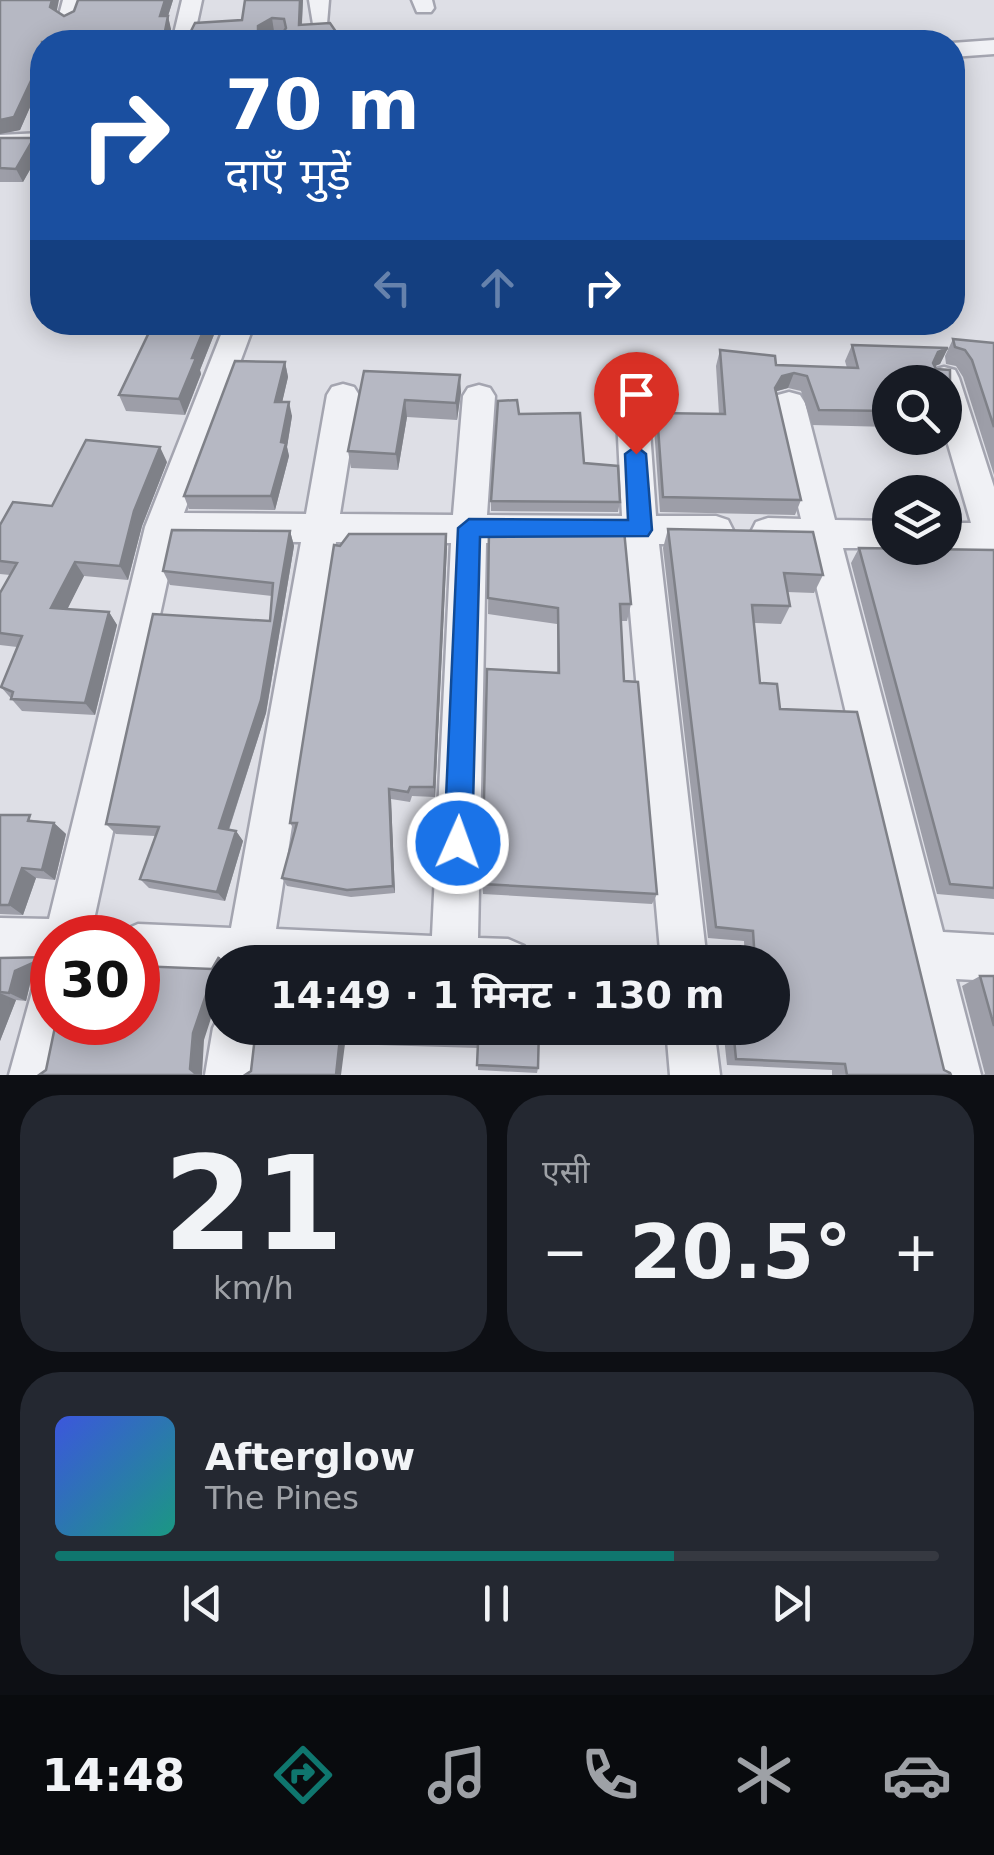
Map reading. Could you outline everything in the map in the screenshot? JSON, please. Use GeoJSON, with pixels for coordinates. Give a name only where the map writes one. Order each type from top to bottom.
{"type":"FeatureCollection","features":[{"type":"Feature","properties":{"kind":"street"},"geometry":{"type":"LineString","coordinates":[[185,30],[192,0]]}},
{"type":"Feature","properties":{"kind":"street"},"geometry":{"type":"LineString","coordinates":[[965,49],[994,47]]}},
{"type":"Feature","properties":{"kind":"street"},"geometry":{"type":"LineString","coordinates":[[0,142],[30,141]]}},
{"type":"Feature","properties":{"kind":"street"},"geometry":{"type":"LineString","coordinates":[[72,915],[162,526],[236,335]]}},
{"type":"Feature","properties":{"kind":"street"},"geometry":{"type":"LineString","coordinates":[[250,945],[343,396]]}},
{"type":"Feature","properties":{"kind":"street"},"geometry":{"type":"LineString","coordinates":[[455,945],[469,528],[480,396]]}},
{"type":"Feature","properties":{"kind":"street"},"geometry":{"type":"LineString","coordinates":[[788,403],[956,1075]]}},
{"type":"Feature","properties":{"kind":"street"},"geometry":{"type":"LineString","coordinates":[[633,417],[640,530],[682,945]]}},
{"type":"Feature","properties":{"kind":"street"},"geometry":{"type":"LineString","coordinates":[[962,438],[993,540],[962,538]]}},
{"type":"Feature","properties":{"kind":"street"},"geometry":{"type":"LineString","coordinates":[[162,526],[872,535]]}},
{"type":"Feature","properties":{"kind":"street"},"geometry":{"type":"LineString","coordinates":[[0,941],[30,942]]}},
{"type":"Feature","properties":{"kind":"street"},"geometry":{"type":"LineString","coordinates":[[160,949],[205,954]]}},
{"type":"Feature","properties":{"kind":"street"},"geometry":{"type":"LineString","coordinates":[[926,954],[994,958]]}},
{"type":"Feature","properties":{"kind":"street"},"geometry":{"type":"LineString","coordinates":[[34,1075],[41,1045]]}},
{"type":"Feature","properties":{"kind":"street"},"geometry":{"type":"LineString","coordinates":[[230,1075],[234,1045]]}},
{"type":"Feature","properties":{"kind":"street"},"geometry":{"type":"LineString","coordinates":[[692,1045],[695,1075]]}},
{"type":"Feature","properties":{"kind":"building"},"geometry":{"type":"Polygon","coordinates":[[[0,0],[52,0],[50,7],[64,16],[74,11],[78,0],[165,0],[160,16],[168,16],[165,30],[30,30],[30,83],[14,117],[0,120],[0,0]]]}},
{"type":"Feature","properties":{"kind":"building"},"geometry":{"type":"Polygon","coordinates":[[[245,0],[300,0],[299,25],[330,23],[335,30],[285,30],[284,19],[272,18],[258,26],[258,30],[192,30],[195,23],[242,20],[245,0]]]}},
{"type":"Feature","properties":{"kind":"building"},"geometry":{"type":"Polygon","coordinates":[[[0,138],[30,138],[16,169],[0,168],[0,138]]]}},
{"type":"Feature","properties":{"kind":"building"},"geometry":{"type":"Polygon","coordinates":[[[148,335],[202,335],[179,399],[119,395],[148,335]]]}},
{"type":"Feature","properties":{"kind":"building"},"geometry":{"type":"Polygon","coordinates":[[[953,339],[994,343],[994,427],[972,360],[965,350],[955,347],[953,339]]]}},
{"type":"Feature","properties":{"kind":"building"},"geometry":{"type":"Polygon","coordinates":[[[852,345],[948,348],[938,352],[934,365],[872,365],[872,411],[819,410],[807,376],[782,376],[775,388],[801,500],[663,497],[657,413],[725,414],[720,350],[775,356],[776,365],[858,368],[852,345]]]}},
{"type":"Feature","properties":{"kind":"building"},"geometry":{"type":"Polygon","coordinates":[[[235,361],[285,362],[275,402],[289,402],[281,442],[286,443],[271,496],[184,496],[235,361]]]}},
{"type":"Feature","properties":{"kind":"building"},"geometry":{"type":"Polygon","coordinates":[[[364,371],[460,375],[456,403],[405,400],[396,454],[348,451],[364,371]]]}},
{"type":"Feature","properties":{"kind":"building"},"geometry":{"type":"Polygon","coordinates":[[[517,400],[519,414],[580,413],[584,463],[618,466],[620,502],[491,501],[498,401],[517,400]]]}},
{"type":"Feature","properties":{"kind":"building"},"geometry":{"type":"Polygon","coordinates":[[[86,440],[160,447],[134,511],[120,566],[75,562],[51,608],[109,612],[85,703],[11,699],[13,692],[1,687],[22,636],[0,633],[0,593],[17,563],[0,561],[0,525],[13,502],[52,506],[86,440]]]}},
{"type":"Feature","properties":{"kind":"building"},"geometry":{"type":"Polygon","coordinates":[[[489,529],[624,530],[631,604],[620,604],[624,681],[638,682],[657,894],[482,884],[487,669],[559,673],[558,608],[488,598],[489,529]]]}},
{"type":"Feature","properties":{"kind":"building"},"geometry":{"type":"Polygon","coordinates":[[[668,529],[813,532],[823,575],[784,573],[790,606],[752,605],[760,683],[777,684],[780,709],[857,712],[944,1070],[951,1075],[847,1075],[845,1064],[736,1059],[735,1045],[790,1045],[790,945],[754,945],[753,931],[716,927],[668,529]]]}},
{"type":"Feature","properties":{"kind":"building"},"geometry":{"type":"Polygon","coordinates":[[[172,530],[290,531],[261,700],[219,828],[236,831],[217,892],[140,879],[159,827],[106,824],[153,614],[270,621],[273,583],[163,571],[172,530]]]}},
{"type":"Feature","properties":{"kind":"building"},"geometry":{"type":"Polygon","coordinates":[[[349,534],[446,534],[434,787],[410,787],[408,792],[389,789],[393,886],[347,890],[282,878],[297,823],[290,823],[334,545],[340,546],[349,534]]]}},
{"type":"Feature","properties":{"kind":"building"},"geometry":{"type":"Polygon","coordinates":[[[859,548],[872,548],[872,565],[962,565],[962,550],[994,550],[994,888],[950,884],[859,548]]]}},
{"type":"Feature","properties":{"kind":"building"},"geometry":{"type":"Polygon","coordinates":[[[0,815],[30,815],[28,821],[54,823],[42,870],[22,868],[9,905],[0,905],[0,815]]]}},
{"type":"Feature","properties":{"kind":"building"},"geometry":{"type":"Polygon","coordinates":[[[30,957],[30,964],[15,971],[9,993],[0,992],[0,958],[30,957]]]}},
{"type":"Feature","properties":{"kind":"building"},"geometry":{"type":"Polygon","coordinates":[[[160,967],[205,969],[205,998],[193,1033],[190,1069],[195,1075],[39,1075],[46,1070],[51,1045],[160,1045],[160,967]]]}},
{"type":"Feature","properties":{"kind":"building"},"geometry":{"type":"Polygon","coordinates":[[[980,976],[994,976],[994,1026],[980,976]]]}},
{"type":"Feature","properties":{"kind":"building"},"geometry":{"type":"Polygon","coordinates":[[[254,1045],[339,1045],[336,1075],[245,1075],[251,1071],[254,1045]]]}},
{"type":"Feature","properties":{"kind":"building"},"geometry":{"type":"Polygon","coordinates":[[[478,1045],[539,1045],[538,1068],[477,1065],[478,1045]]]}},
{"type":"Feature","properties":{"kind":"route"},"geometry":{"type":"LineString","coordinates":[[458,843],[469,528],[640,530],[636,454]]}}]}
